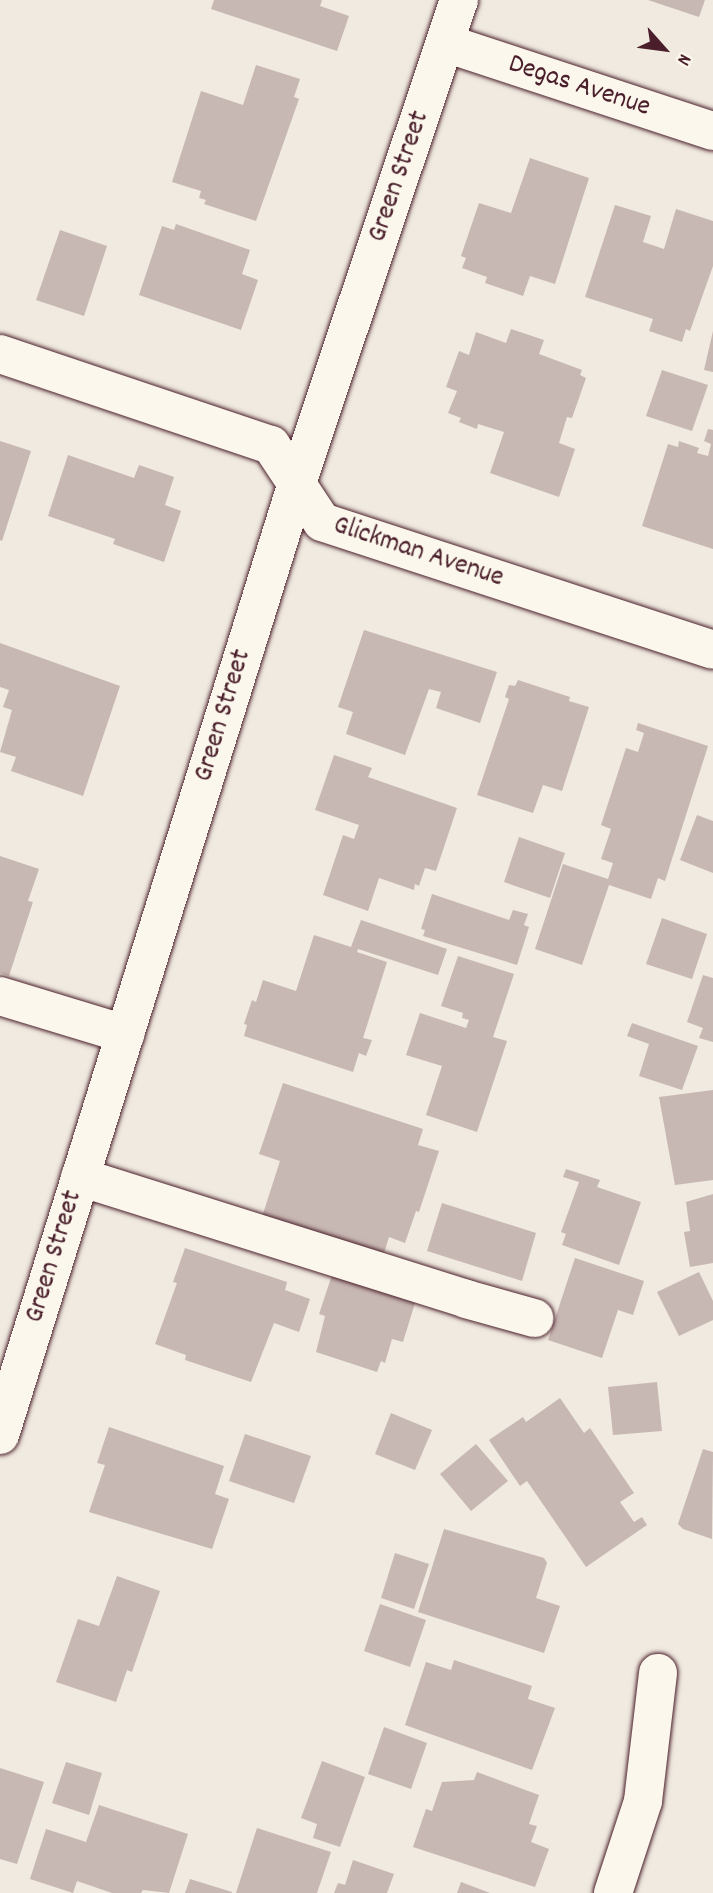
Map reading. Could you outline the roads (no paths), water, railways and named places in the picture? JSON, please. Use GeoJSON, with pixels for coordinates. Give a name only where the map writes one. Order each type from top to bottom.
{"type":"FeatureCollection","features":[{"type":"Feature","properties":{"kind":"street","name":"Green Street"},"geometry":{"type":"LineString","coordinates":[[0,1436],[8,1378],[80,1177],[296,486],[459,0]]}},
{"type":"Feature","properties":{"kind":"street","name":"Degas Avenue"},"geometry":{"type":"LineString","coordinates":[[445,43],[713,131]]}},
{"type":"Feature","properties":{"kind":"street","name":"Glickman Avenue"},"geometry":{"type":"LineString","coordinates":[[0,354],[271,445],[322,523],[713,650]]}},
{"type":"Feature","properties":{"kind":"street"},"geometry":{"type":"LineString","coordinates":[[0,996],[125,1034]]}},
{"type":"Feature","properties":{"kind":"street"},"geometry":{"type":"LineString","coordinates":[[80,1177],[534,1318]]}},
{"type":"Feature","properties":{"kind":"street"},"geometry":{"type":"LineString","coordinates":[[613,1893],[643,1801],[658,1673]]}}]}
